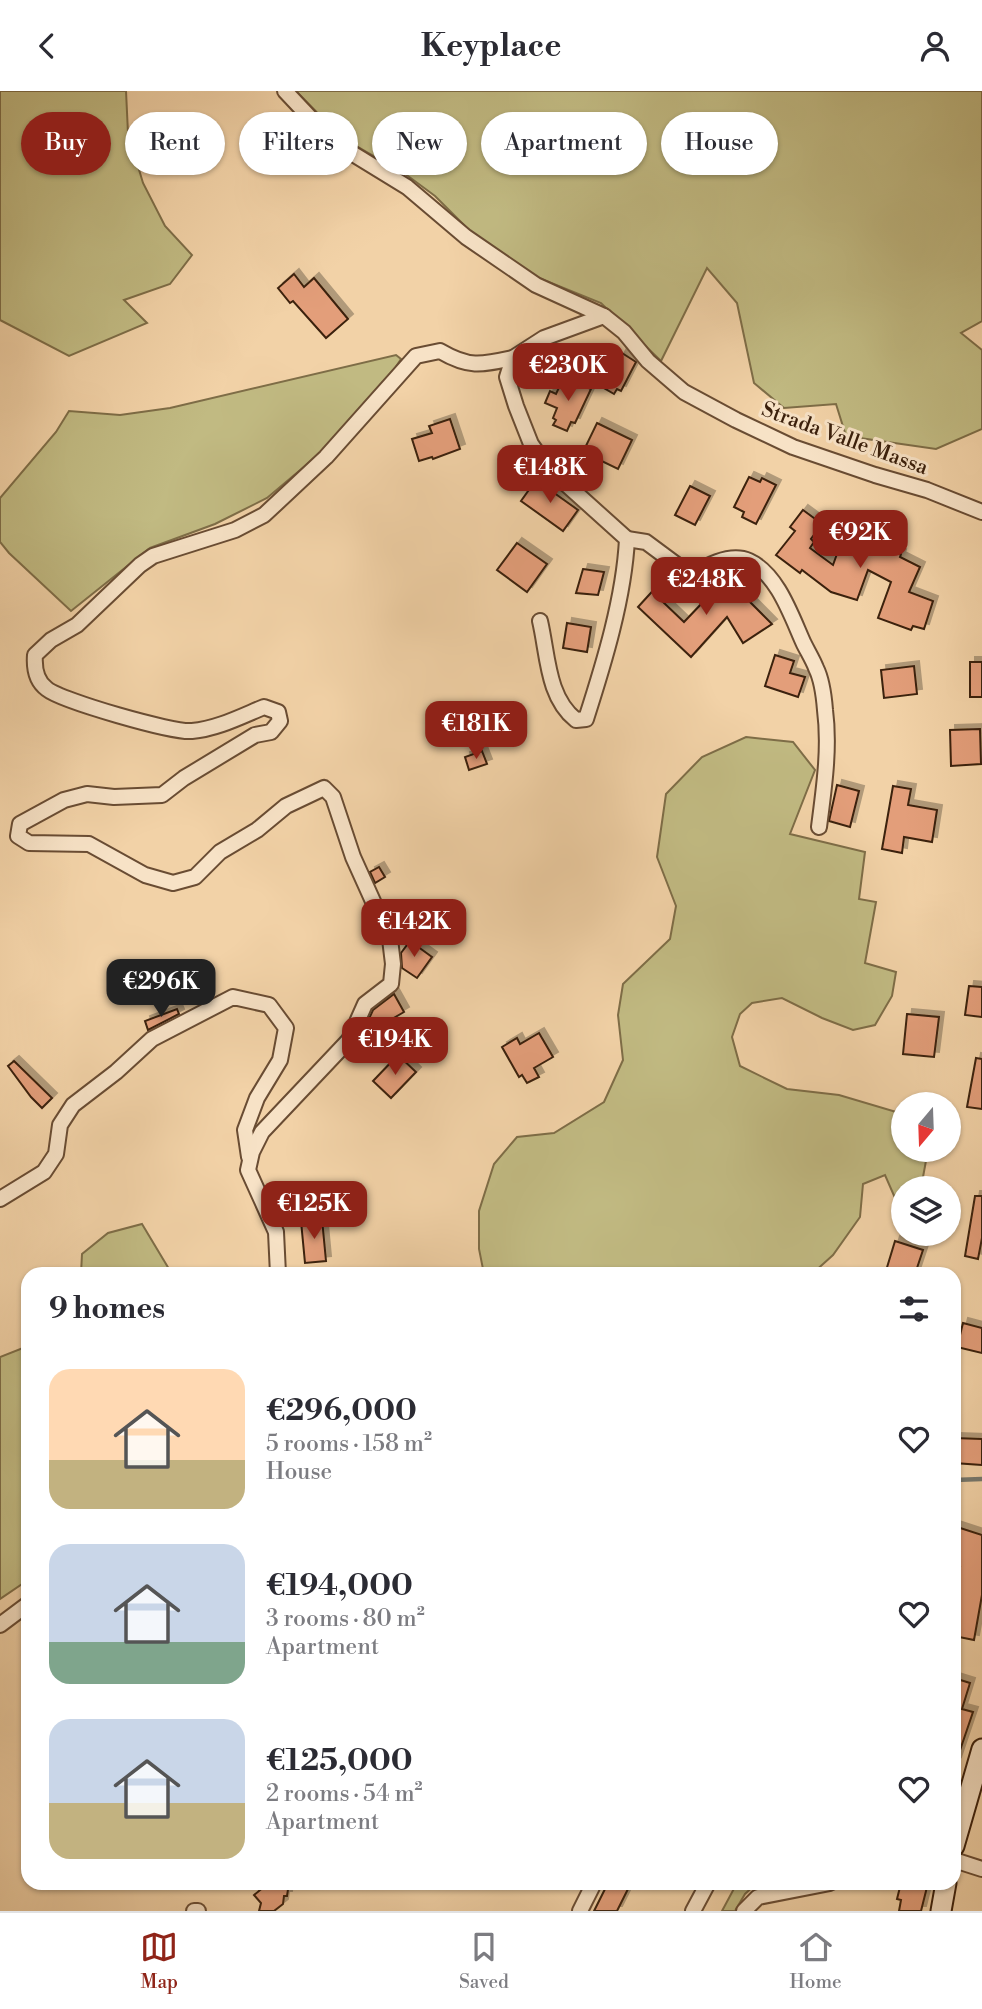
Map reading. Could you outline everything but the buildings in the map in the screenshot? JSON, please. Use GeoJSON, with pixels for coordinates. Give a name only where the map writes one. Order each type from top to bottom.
{"type":"FeatureCollection","features":[{"type":"Feature","properties":{"kind":"main road"},"geometry":{"type":"LineString","coordinates":[[961,1822],[982,1749]]}},
{"type":"Feature","properties":{"kind":"main road"},"geometry":{"type":"LineString","coordinates":[[941,1911],[945,1890]]}},
{"type":"Feature","properties":{"kind":"street","name":"Strada Valle Massa"},"geometry":{"type":"LineString","coordinates":[[285,91],[332,141],[407,187],[466,237],[536,285],[604,316],[624,332],[648,361],[684,392],[793,447],[927,490],[982,512]]}},
{"type":"Feature","properties":{"kind":"street"},"geometry":{"type":"LineString","coordinates":[[278,1267],[276,1232],[248,1170],[252,1152],[262,1132],[349,1040],[365,1004],[392,981],[390,939],[353,857],[333,797],[324,788],[286,806],[257,830],[220,852],[195,877],[173,883],[145,875],[108,852],[89,844],[29,843],[18,836],[20,824],[64,800],[87,794],[114,797],[162,795],[244,741],[255,735],[271,732],[280,721],[278,712],[264,707],[215,726],[191,731],[165,729],[46,689],[34,670],[34,655],[51,640],[77,625],[153,556],[235,530],[264,515],[326,457],[416,356],[440,351],[459,362],[484,364],[513,359],[544,338],[604,316]]}},
{"type":"Feature","properties":{"kind":"street"},"geometry":{"type":"LineString","coordinates":[[513,359],[507,377],[531,444],[547,467],[627,539],[646,542],[694,574],[709,564],[749,561],[770,578],[788,605],[817,670],[826,710],[826,776],[819,827]]}},
{"type":"Feature","properties":{"kind":"street"},"geometry":{"type":"LineString","coordinates":[[540,621],[554,691],[565,711],[576,720],[586,719],[619,596],[627,539]]}},
{"type":"Feature","properties":{"kind":"street"},"geometry":{"type":"LineString","coordinates":[[0,1199],[44,1172],[56,1154],[60,1125],[73,1105],[116,1072],[152,1039],[233,997],[269,1005],[286,1028],[280,1060],[257,1098],[245,1130],[250,1162]]}},
{"type":"Feature","properties":{"kind":"street"},"geometry":{"type":"LineString","coordinates":[[0,1625],[21,1609]]}},
{"type":"Feature","properties":{"kind":"street"},"geometry":{"type":"LineString","coordinates":[[961,1862],[982,1869]]}},
{"type":"Feature","properties":{"kind":"street"},"geometry":{"type":"LineString","coordinates":[[580,1911],[590,1890]]}},
{"type":"Feature","properties":{"kind":"street"},"geometry":{"type":"LineString","coordinates":[[693,1911],[704,1890]]}},
{"type":"Feature","properties":{"kind":"street"},"geometry":{"type":"LineString","coordinates":[[744,1911],[758,1897],[794,1890]]}},
{"type":"Feature","properties":{"kind":"shaded area"},"geometry":{"type":"Polygon","coordinates":[[[0,91],[126,91],[125,175],[141,175],[165,226],[192,255],[170,284],[124,300],[147,323],[69,356],[0,320],[0,91]]]}},
{"type":"Feature","properties":{"kind":"shaded area"},"geometry":{"type":"Polygon","coordinates":[[[296,91],[982,91],[982,321],[961,333],[982,350],[982,429],[936,449],[846,436],[836,404],[784,408],[754,383],[737,303],[707,268],[661,361],[601,303],[529,274],[476,237],[435,196],[406,175],[467,175],[467,112],[372,112],[372,155],[358,147],[358,112],[317,112],[296,91]]]}},
{"type":"Feature","properties":{"kind":"shaded area"},"geometry":{"type":"Polygon","coordinates":[[[396,355],[401,359],[362,418],[267,498],[215,524],[150,548],[71,611],[0,542],[0,498],[56,432],[69,411],[120,415],[170,408],[396,355]]]}},
{"type":"Feature","properties":{"kind":"shaded area"},"geometry":{"type":"Polygon","coordinates":[[[746,737],[793,742],[815,770],[790,834],[865,852],[859,899],[876,902],[865,963],[896,972],[892,996],[875,1025],[853,1030],[782,998],[752,1003],[740,1014],[732,1037],[740,1066],[787,1089],[839,1095],[891,1110],[891,1162],[926,1162],[923,1176],[891,1176],[891,1189],[885,1175],[863,1184],[860,1217],[833,1255],[820,1267],[483,1267],[479,1249],[479,1211],[494,1164],[517,1137],[554,1133],[604,1102],[623,1060],[618,1015],[623,984],[670,939],[676,906],[657,857],[666,794],[702,757],[746,737]]]}},
{"type":"Feature","properties":{"kind":"shaded area"},"geometry":{"type":"Polygon","coordinates":[[[142,1224],[168,1267],[81,1267],[82,1254],[108,1233],[142,1224]]]}},
{"type":"Feature","properties":{"kind":"shaded area"},"geometry":{"type":"Polygon","coordinates":[[[21,1349],[21,1585],[0,1599],[0,1357],[21,1349]]]}},
{"type":"Feature","properties":{"kind":"shaded area"},"geometry":{"type":"Polygon","coordinates":[[[733,1890],[749,1890],[735,1911],[722,1911],[733,1890]]]}},
{"type":"Feature","properties":{"kind":"waterway"},"geometry":{"type":"LineString","coordinates":[[961,1480],[982,1479]]}}]}
